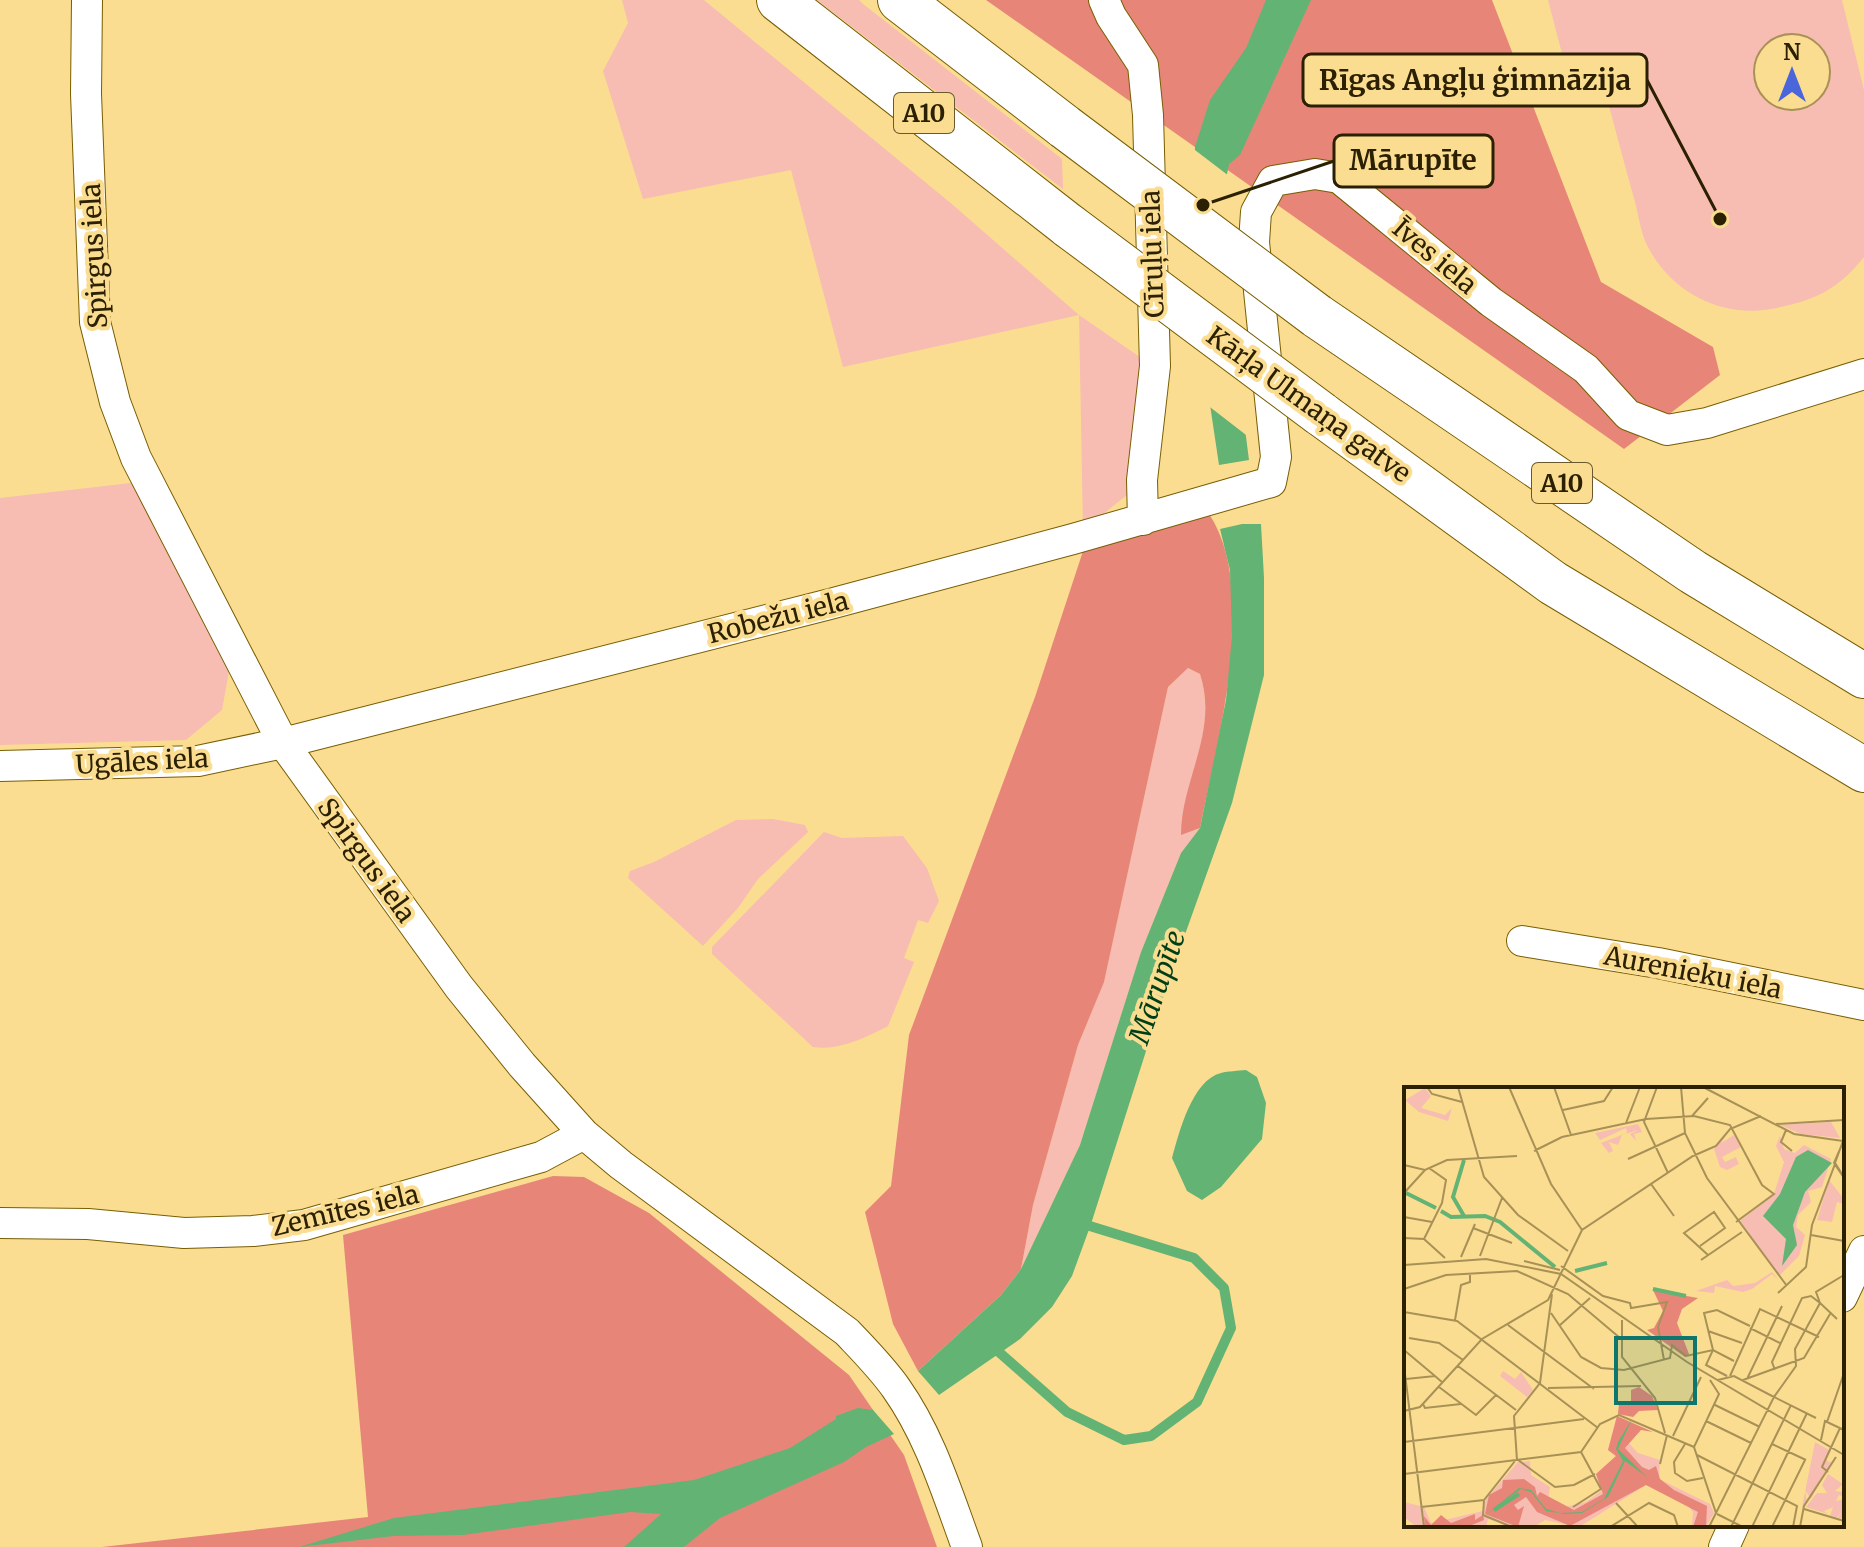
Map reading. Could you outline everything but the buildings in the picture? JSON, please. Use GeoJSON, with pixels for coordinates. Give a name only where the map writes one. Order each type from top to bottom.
{"type":"FeatureCollection","features":[{"type":"Feature","properties":{"kind":"highway","name":"Kārļa Ulmaņa gatve"},"geometry":{"type":"LineString","coordinates":[[779,0],[1069,226],[1553,583],[1864,770]]}},
{"type":"Feature","properties":{"kind":"highway","name":"A10"},"geometry":{"type":"LineString","coordinates":[[900,0],[1317,316],[1693,572],[1864,676]]}},
{"type":"Feature","properties":{"kind":"street","name":"Spirgus iela"},"geometry":{"type":"LineString","coordinates":[[87,0],[86,94],[95,322],[115,402],[136,458],[283,743],[459,987],[522,1065],[584,1134],[847,1332],[876,1362],[916,1419],[967,1547]]}},
{"type":"Feature","properties":{"kind":"street","name":"Cīruļu iela"},"geometry":{"type":"LineString","coordinates":[[1104,0],[1143,65],[1148,115],[1155,366],[1142,480],[1143,520]]}},
{"type":"Feature","properties":{"kind":"street","name":"Īves iela"},"geometry":{"type":"LineString","coordinates":[[1271,482],[1276,457],[1254,242],[1256,212],[1273,181],[1315,174],[1339,178],[1491,302],[1586,369],[1628,415],[1667,430],[1707,423],[1864,374]]}},
{"type":"Feature","properties":{"kind":"street","name":"Robežu iela"},"geometry":{"type":"LineString","coordinates":[[283,743],[815,608],[1143,520],[1271,482]]}},
{"type":"Feature","properties":{"kind":"street","name":"Ugāles iela"},"geometry":{"type":"LineString","coordinates":[[0,766],[198,761],[283,743]]}},
{"type":"Feature","properties":{"kind":"street","name":"Aurenieku iela"},"geometry":{"type":"LineString","coordinates":[[1522,941],[1658,963],[1864,1005]]}},
{"type":"Feature","properties":{"kind":"street","name":"Zemītes iela"},"geometry":{"type":"LineString","coordinates":[[0,1223],[88,1224],[184,1233],[253,1231],[304,1225],[541,1157],[584,1134]]}},
{"type":"Feature","properties":{"kind":"street"},"geometry":{"type":"LineString","coordinates":[[1844,1293],[1864,1251]]}},
{"type":"Feature","properties":{"kind":"street"},"geometry":{"type":"LineString","coordinates":[[1724,1547],[1733,1527]]}},
{"type":"Feature","properties":{"kind":"shaded area"},"geometry":{"type":"Polygon","coordinates":[[[622,0],[704,0],[953,205],[1079,315],[843,367],[791,170],[643,199],[603,71],[628,23],[622,0]]]}},
{"type":"Feature","properties":{"kind":"shaded area"},"geometry":{"type":"Polygon","coordinates":[[[817,0],[859,0],[1062,159],[1063,189],[817,0]]]}},
{"type":"Feature","properties":{"kind":"shaded area"},"geometry":{"type":"Polygon","coordinates":[[[986,0],[1492,0],[1601,282],[1713,347],[1720,375],[1624,449],[986,0]]]}},
{"type":"Feature","properties":{"kind":"shaded area"},"geometry":{"type":"Polygon","coordinates":[[[1548,0],[1842,0],[1864,90],[1864,257],[1844,278],[1823,293],[1771,309],[1735,310],[1717,306],[1685,290],[1659,265],[1646,244],[1603,84],[1572,92],[1548,0]]]}},
{"type":"Feature","properties":{"kind":"shaded area"},"geometry":{"type":"Polygon","coordinates":[[[1079,315],[1147,362],[1127,495],[1083,530],[1079,315]]]}},
{"type":"Feature","properties":{"kind":"shaded area"},"geometry":{"type":"Polygon","coordinates":[[[131,483],[193,592],[229,671],[222,710],[186,740],[0,745],[0,498],[131,483]]]}},
{"type":"Feature","properties":{"kind":"shaded area"},"geometry":{"type":"Polygon","coordinates":[[[1207,511],[1223,543],[1231,580],[1233,622],[1224,710],[1200,828],[1181,835],[1205,716],[1205,695],[1200,674],[1188,668],[1168,687],[1104,982],[1078,1045],[1033,1205],[1021,1269],[1001,1295],[918,1371],[893,1324],[865,1212],[891,1186],[909,1035],[1035,697],[1085,545],[1207,511]]]}},
{"type":"Feature","properties":{"kind":"shaded area"},"geometry":{"type":"Polygon","coordinates":[[[1188,668],[1200,674],[1205,716],[1184,810],[1182,834],[1200,828],[1181,853],[1141,952],[1080,1145],[1021,1269],[1033,1205],[1078,1045],[1104,981],[1168,687],[1188,668]]]}},
{"type":"Feature","properties":{"kind":"shaded area"},"geometry":{"type":"Polygon","coordinates":[[[773,819],[805,825],[808,832],[758,879],[738,908],[703,946],[628,878],[630,871],[736,820],[773,819]]]}},
{"type":"Feature","properties":{"kind":"shaded area"},"geometry":{"type":"Polygon","coordinates":[[[824,832],[842,838],[903,836],[927,868],[939,901],[928,923],[918,920],[904,958],[914,962],[888,1026],[852,1042],[823,1048],[813,1047],[712,954],[712,947],[824,832]]]}},
{"type":"Feature","properties":{"kind":"shaded area"},"geometry":{"type":"Polygon","coordinates":[[[553,1176],[584,1177],[649,1213],[849,1375],[904,1455],[937,1547],[102,1547],[368,1517],[343,1235],[553,1176]]]}},
{"type":"Feature","properties":{"kind":"water"},"geometry":{"type":"Polygon","coordinates":[[[1266,0],[1311,0],[1240,155],[1229,164],[1218,220],[1249,460],[1219,465],[1206,378],[1193,191],[1195,147],[1210,100],[1246,48],[1266,0]]]}},
{"type":"Feature","properties":{"kind":"water"},"geometry":{"type":"Polygon","coordinates":[[[1261,524],[1264,675],[1232,803],[1168,982],[1091,1224],[1072,1276],[1052,1307],[1020,1339],[939,1395],[918,1371],[1001,1295],[1021,1269],[1080,1145],[1141,952],[1181,853],[1200,828],[1226,700],[1232,636],[1230,570],[1220,529],[1261,524]]]}},
{"type":"Feature","properties":{"kind":"water"},"geometry":{"type":"Polygon","coordinates":[[[1246,1070],[1257,1077],[1266,1103],[1262,1139],[1221,1187],[1202,1200],[1187,1191],[1172,1158],[1183,1122],[1195,1096],[1211,1078],[1224,1072],[1246,1070]]]}},
{"type":"Feature","properties":{"kind":"water"},"geometry":{"type":"Polygon","coordinates":[[[858,1408],[873,1410],[894,1434],[844,1462],[720,1518],[684,1547],[624,1547],[661,1514],[630,1512],[463,1535],[394,1536],[299,1547],[394,1518],[694,1480],[790,1448],[836,1419],[836,1416],[858,1408]]]}},
{"type":"Feature","properties":{"kind":"pier"},"geometry":{"type":"Polygon","coordinates":[[[1191,147],[1229,176],[1220,233],[1238,326],[1250,438],[1206,404],[1189,191],[1191,147]]]}},
{"type":"Feature","properties":{"kind":"waterway"},"geometry":{"type":"LineString","coordinates":[[992,1346],[1067,1412],[1124,1440],[1151,1436],[1197,1402],[1231,1328],[1224,1288],[1194,1258],[1080,1223]]}},
{"type":"Feature","properties":{"kind":"place","name":"Mārupīte"},"geometry":{"type":"Point","coordinates":[1203,205]}},
{"type":"Feature","properties":{"kind":"place","name":"Rīgas Angļu ģimnāzija"},"geometry":{"type":"Point","coordinates":[1720,219]}}]}
